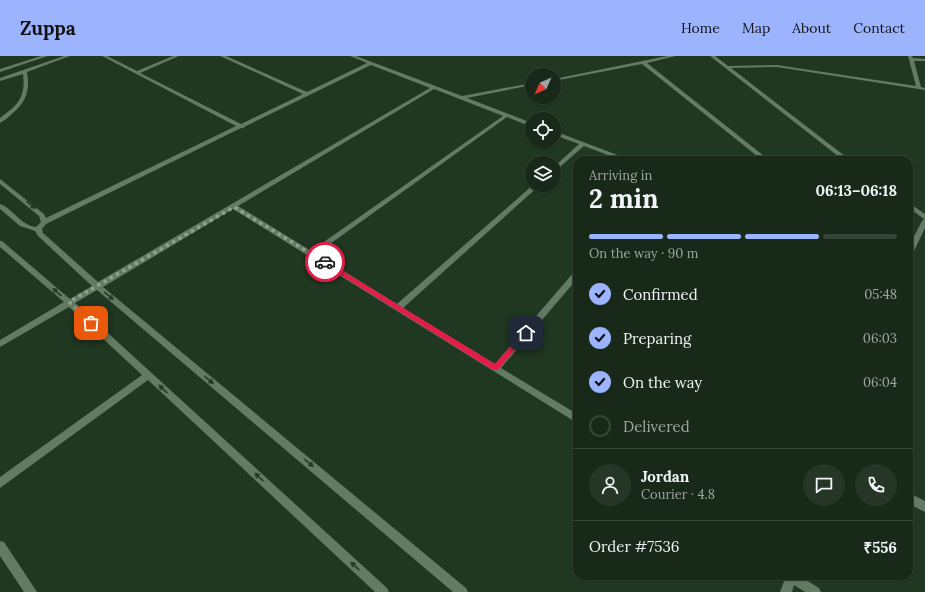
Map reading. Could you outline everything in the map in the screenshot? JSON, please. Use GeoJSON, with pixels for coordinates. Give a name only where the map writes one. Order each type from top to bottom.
{"type":"FeatureCollection","features":[{"type":"Feature","properties":{"kind":"street"},"geometry":{"type":"LineString","coordinates":[[0,71],[46,56]]}},
{"type":"Feature","properties":{"kind":"street"},"geometry":{"type":"LineString","coordinates":[[0,80],[68,56]]}},
{"type":"Feature","properties":{"kind":"street"},"geometry":{"type":"LineString","coordinates":[[104,56],[242,127]]}},
{"type":"Feature","properties":{"kind":"street"},"geometry":{"type":"LineString","coordinates":[[136,72],[177,56]]}},
{"type":"Feature","properties":{"kind":"street"},"geometry":{"type":"LineString","coordinates":[[222,56],[308,94]]}},
{"type":"Feature","properties":{"kind":"street"},"geometry":{"type":"LineString","coordinates":[[352,56],[525,122]]}},
{"type":"Feature","properties":{"kind":"street"},"geometry":{"type":"LineString","coordinates":[[561,79],[674,56]]}},
{"type":"Feature","properties":{"kind":"street"},"geometry":{"type":"LineString","coordinates":[[712,56],[842,156]]}},
{"type":"Feature","properties":{"kind":"street"},"geometry":{"type":"LineString","coordinates":[[919,89],[911,58],[925,60]]}},
{"type":"Feature","properties":{"kind":"street"},"geometry":{"type":"LineString","coordinates":[[643,62],[761,156]]}},
{"type":"Feature","properties":{"kind":"street"},"geometry":{"type":"LineString","coordinates":[[38,230],[44,222],[371,63]]}},
{"type":"Feature","properties":{"kind":"street"},"geometry":{"type":"LineString","coordinates":[[0,64],[14,67]]}},
{"type":"Feature","properties":{"kind":"street"},"geometry":{"type":"LineString","coordinates":[[728,68],[777,66],[925,89]]}},
{"type":"Feature","properties":{"kind":"street"},"geometry":{"type":"LineString","coordinates":[[0,122],[24,99],[28,86],[25,72]]}},
{"type":"Feature","properties":{"kind":"street"},"geometry":{"type":"LineString","coordinates":[[461,98],[525,85]]}},
{"type":"Feature","properties":{"kind":"street"},"geometry":{"type":"LineString","coordinates":[[0,344],[433,88]]}},
{"type":"Feature","properties":{"kind":"street"},"geometry":{"type":"LineString","coordinates":[[312,254],[507,116]]}},
{"type":"Feature","properties":{"kind":"street"},"geometry":{"type":"LineString","coordinates":[[561,136],[615,156]]}},
{"type":"Feature","properties":{"kind":"street"},"geometry":{"type":"LineString","coordinates":[[561,164],[583,144]]}},
{"type":"Feature","properties":{"kind":"street"},"geometry":{"type":"LineString","coordinates":[[0,181],[42,214],[44,222]]}},
{"type":"Feature","properties":{"kind":"street"},"geometry":{"type":"LineString","coordinates":[[398,308],[529,192]]}},
{"type":"Feature","properties":{"kind":"street"},"geometry":{"type":"LineString","coordinates":[[0,206],[23,226],[38,230]]}},
{"type":"Feature","properties":{"kind":"street"},"geometry":{"type":"LineString","coordinates":[[234,207],[573,416]]}},
{"type":"Feature","properties":{"kind":"street"},"geometry":{"type":"LineString","coordinates":[[913,208],[925,217]]}},
{"type":"Feature","properties":{"kind":"street"},"geometry":{"type":"LineString","coordinates":[[913,245],[925,221]]}},
{"type":"Feature","properties":{"kind":"street"},"geometry":{"type":"LineString","coordinates":[[38,230],[40,234],[97,286],[462,592]]}},
{"type":"Feature","properties":{"kind":"street"},"geometry":{"type":"LineString","coordinates":[[0,243],[69,302],[383,592]]}},
{"type":"Feature","properties":{"kind":"street"},"geometry":{"type":"LineString","coordinates":[[496,368],[573,279]]}},
{"type":"Feature","properties":{"kind":"street"},"geometry":{"type":"LineString","coordinates":[[0,483],[148,375]]}},
{"type":"Feature","properties":{"kind":"street"},"geometry":{"type":"LineString","coordinates":[[913,500],[925,507]]}},
{"type":"Feature","properties":{"kind":"street"},"geometry":{"type":"LineString","coordinates":[[0,546],[31,592]]}},
{"type":"Feature","properties":{"kind":"street"},"geometry":{"type":"LineString","coordinates":[[786,592],[791,580]]}},
{"type":"Feature","properties":{"kind":"street"},"geometry":{"type":"LineString","coordinates":[[797,580],[815,592]]}},
{"type":"Feature","properties":{"kind":"way so far"},"geometry":{"type":"LineString","coordinates":[[91,323],[69,302],[234,207],[325,262]]}},
{"type":"Feature","properties":{"kind":"route"},"geometry":{"type":"LineString","coordinates":[[325,262],[496,368],[526,333]]}}]}
